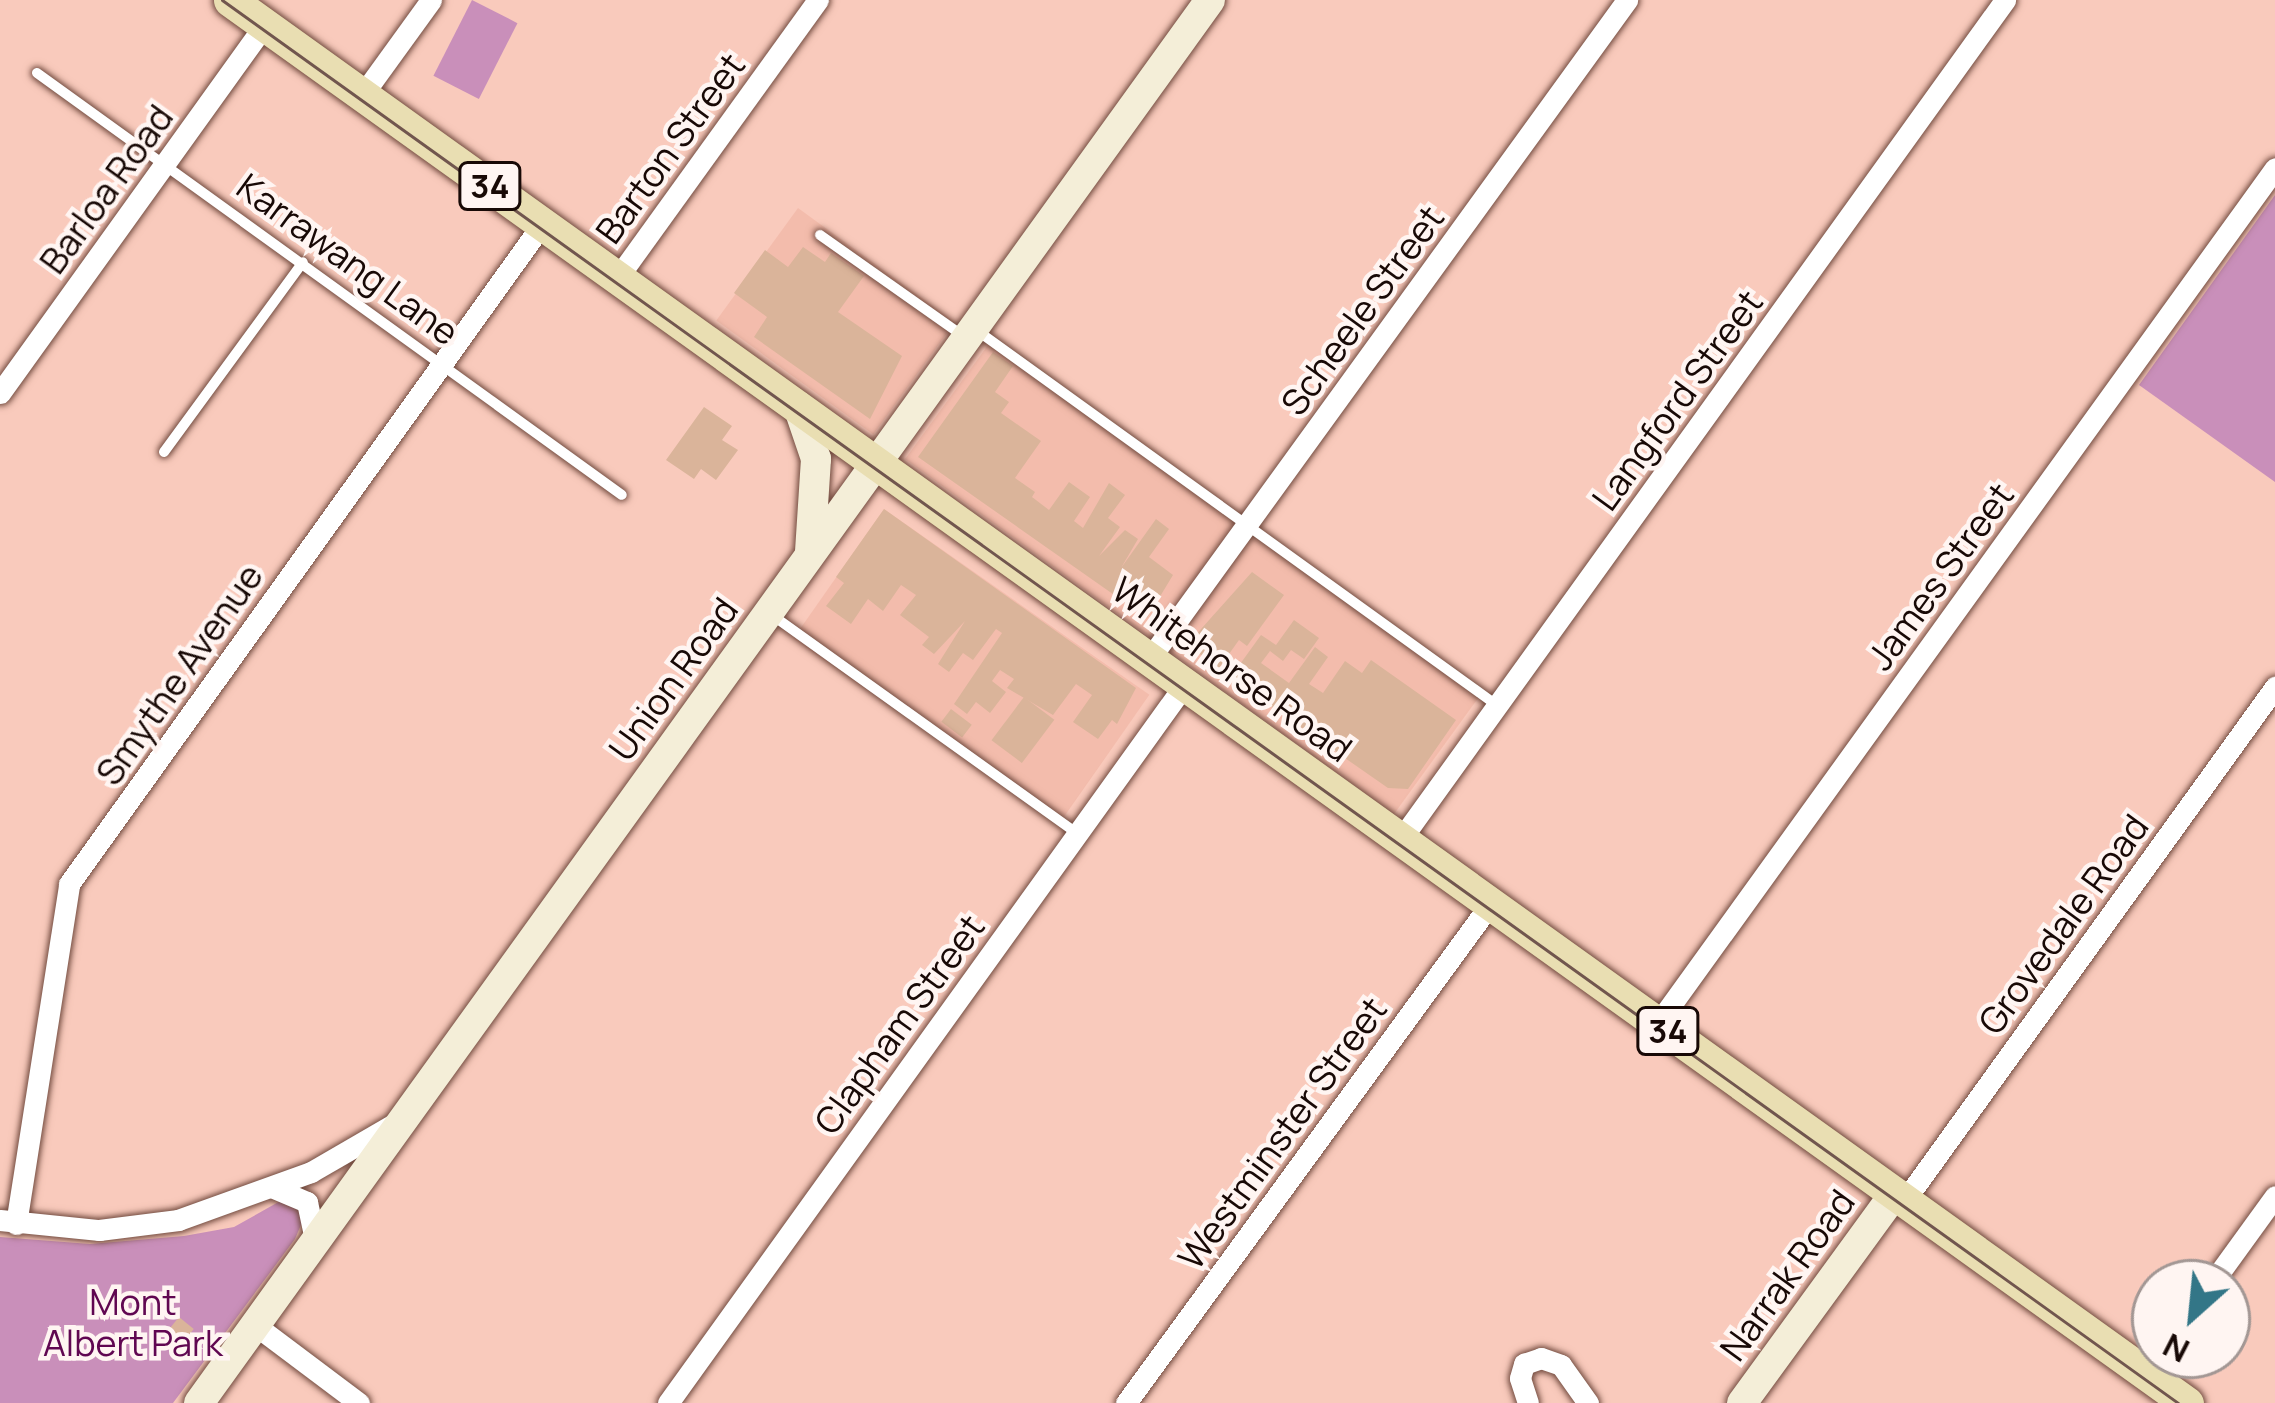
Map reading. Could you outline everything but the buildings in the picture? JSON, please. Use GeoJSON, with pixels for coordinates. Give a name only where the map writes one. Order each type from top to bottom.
{"type":"FeatureCollection","features":[{"type":"Feature","properties":{"kind":"main road","name":"Whitehorse Road"},"geometry":{"type":"LineString","coordinates":[[230,0],[1900,1197],[2131,1350]]}},
{"type":"Feature","properties":{"kind":"main road","name":"Union Road"},"geometry":{"type":"LineString","coordinates":[[199,1403],[1210,0]]}},
{"type":"Feature","properties":{"kind":"main road"},"geometry":{"type":"LineString","coordinates":[[798,406],[816,459],[811,553]]}},
{"type":"Feature","properties":{"kind":"main road","name":"Narrak Road"},"geometry":{"type":"LineString","coordinates":[[1742,1403],[1900,1197]]}},
{"type":"Feature","properties":{"kind":"main road","name":"Whitehorse Road"},"geometry":{"type":"LineString","coordinates":[[2166,1379],[2187,1403]]}},
{"type":"Feature","properties":{"kind":"street"},"geometry":{"type":"LineString","coordinates":[[363,94],[431,0]]}},
{"type":"Feature","properties":{"kind":"street","name":"Barton Street"},"geometry":{"type":"LineString","coordinates":[[618,277],[818,0]]}},
{"type":"Feature","properties":{"kind":"street","name":"Scheele Street"},"geometry":{"type":"LineString","coordinates":[[1150,658],[1627,0]]}},
{"type":"Feature","properties":{"kind":"street","name":"Langford Street"},"geometry":{"type":"LineString","coordinates":[[1401,838],[2006,0]]}},
{"type":"Feature","properties":{"kind":"street","name":"Barloa Road"},"geometry":{"type":"LineString","coordinates":[[0,393],[265,24]]}},
{"type":"Feature","properties":{"kind":"street","name":"James Street"},"geometry":{"type":"LineString","coordinates":[[1658,1023],[2275,168]]}},
{"type":"Feature","properties":{"kind":"street","name":"Smythe Avenue"},"geometry":{"type":"LineString","coordinates":[[8,1222],[69,884],[543,224]]}},
{"type":"Feature","properties":{"kind":"street","name":"Clapham Street"},"geometry":{"type":"LineString","coordinates":[[668,1403],[1185,684]]}},
{"type":"Feature","properties":{"kind":"street","name":"Grovedale Road"},"geometry":{"type":"LineString","coordinates":[[1900,1197],[2275,687]]}},
{"type":"Feature","properties":{"kind":"street","name":"Westminster Street"},"geometry":{"type":"LineString","coordinates":[[1126,1403],[1490,903]]}},
{"type":"Feature","properties":{"kind":"street"},"geometry":{"type":"LineString","coordinates":[[8,1222],[99,1230],[178,1220],[273,1188],[408,1116]]}},
{"type":"Feature","properties":{"kind":"street"},"geometry":{"type":"LineString","coordinates":[[273,1188],[307,1202],[315,1241]]}},
{"type":"Feature","properties":{"kind":"street"},"geometry":{"type":"LineString","coordinates":[[2229,1259],[2275,1196]]}},
{"type":"Feature","properties":{"kind":"street"},"geometry":{"type":"LineString","coordinates":[[255,1325],[359,1403]]}},
{"type":"Feature","properties":{"kind":"street"},"geometry":{"type":"LineString","coordinates":[[1528,1403],[1520,1378],[1524,1364],[1541,1358],[1561,1365],[1588,1403]]}},
{"type":"Feature","properties":{"kind":"lane","name":"Karrawang Lane"},"geometry":{"type":"LineString","coordinates":[[37,74],[622,496]]}},
{"type":"Feature","properties":{"kind":"lane"},"geometry":{"type":"LineString","coordinates":[[820,235],[969,333],[1498,706]]}},
{"type":"Feature","properties":{"kind":"lane"},"geometry":{"type":"LineString","coordinates":[[164,452],[303,262]]}},
{"type":"Feature","properties":{"kind":"lane"},"geometry":{"type":"LineString","coordinates":[[768,613],[1077,833]]}},
{"type":"Feature","properties":{"kind":"shaded area"},"geometry":{"type":"Polygon","coordinates":[[[798,208],[955,322],[873,434],[716,320],[798,208]]]}},
{"type":"Feature","properties":{"kind":"shaded area"},"geometry":{"type":"Polygon","coordinates":[[[991,341],[1480,696],[1394,814],[905,459],[991,341]]]}},
{"type":"Feature","properties":{"kind":"shaded area"},"geometry":{"type":"Polygon","coordinates":[[[884,509],[1149,695],[1059,824],[793,638],[884,509]]]}},
{"type":"Feature","properties":{"kind":"green space"},"geometry":{"type":"Polygon","coordinates":[[[472,0],[517,23],[479,99],[433,76],[472,0]]]}},
{"type":"Feature","properties":{"kind":"green space"},"geometry":{"type":"Polygon","coordinates":[[[2275,195],[2275,482],[2139,385],[2275,195]]]}},
{"type":"Feature","properties":{"kind":"green space","name":"Mont Albert Park"},"geometry":{"type":"Polygon","coordinates":[[[282,1200],[306,1213],[295,1239],[173,1403],[0,1403],[0,1237],[90,1244],[184,1236],[234,1227],[282,1200]]]}},
{"type":"Feature","properties":{"kind":"tram line"},"geometry":{"type":"LineString","coordinates":[[222,0],[2178,1403]]}}]}
